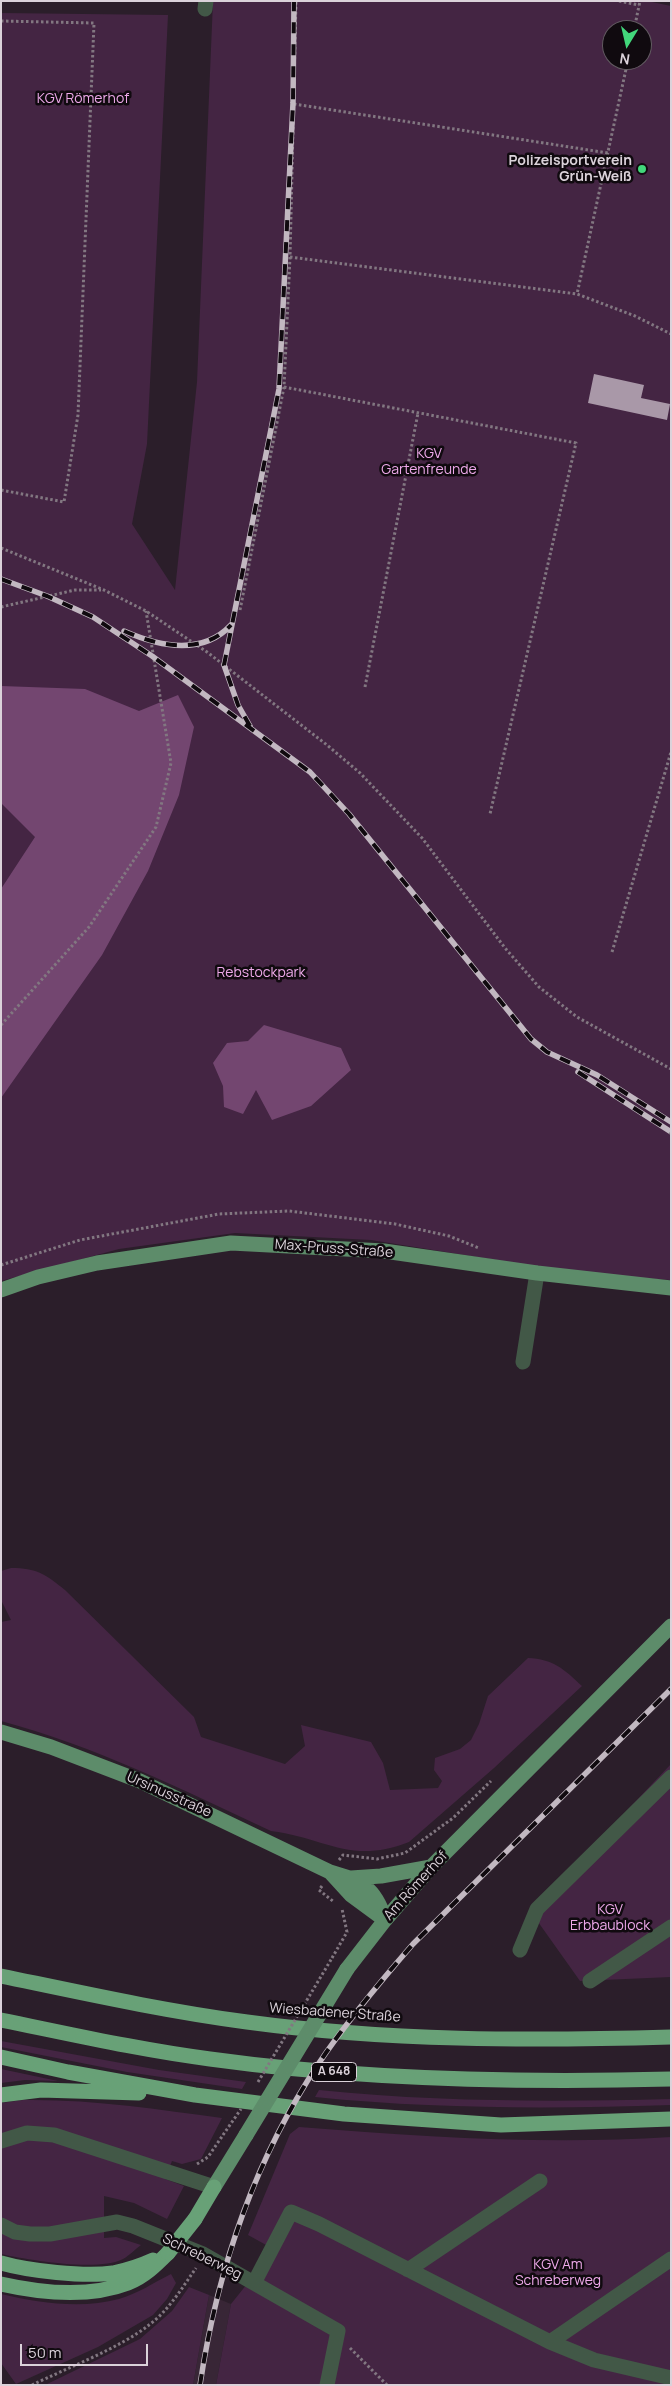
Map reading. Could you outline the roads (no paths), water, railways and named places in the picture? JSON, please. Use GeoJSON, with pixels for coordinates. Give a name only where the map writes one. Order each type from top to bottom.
{"type":"FeatureCollection","features":[{"type":"Feature","properties":{"kind":"highway","name":"Wiesbadener Straße"},"geometry":{"type":"LineString","coordinates":[[1,1976],[107,1998],[247,2022],[354,2033],[559,2040],[671,2038]]}},
{"type":"Feature","properties":{"kind":"highway","name":"A 648"},"geometry":{"type":"LineString","coordinates":[[1,2020],[209,2059],[364,2076],[549,2082],[671,2079]]}},
{"type":"Feature","properties":{"kind":"highway"},"geometry":{"type":"LineString","coordinates":[[1,2057],[68,2072],[195,2095],[344,2114],[501,2125],[671,2119]]}},
{"type":"Feature","properties":{"kind":"highway"},"geometry":{"type":"LineString","coordinates":[[1,2095],[41,2090],[195,2095]]}},
{"type":"Feature","properties":{"kind":"highway"},"geometry":{"type":"LineString","coordinates":[[1,2284],[69,2292],[114,2288],[138,2278],[150,2270],[168,2252],[196,2219],[214,2187]]}},
{"type":"Feature","properties":{"kind":"highway"},"geometry":{"type":"LineString","coordinates":[[1,2263],[74,2273],[110,2273],[132,2268],[168,2252]]}},
{"type":"Feature","properties":{"kind":"main road","name":"Max-Pruss-Straße"},"geometry":{"type":"LineString","coordinates":[[1,1290],[38,1277],[98,1263],[231,1243],[384,1251],[537,1273],[671,1288]]}},
{"type":"Feature","properties":{"kind":"main road","name":"Am Römerhof"},"geometry":{"type":"LineString","coordinates":[[214,2187],[347,1969],[385,1920],[431,1867],[671,1626]]}},
{"type":"Feature","properties":{"kind":"main road","name":"Ursinusstraße"},"geometry":{"type":"LineString","coordinates":[[1,1732],[51,1747],[140,1781],[330,1872],[356,1880],[376,1897],[385,1920]]}},
{"type":"Feature","properties":{"kind":"main road","name":"Ursinusstraße"},"geometry":{"type":"LineString","coordinates":[[349,1878],[381,1876],[431,1867]]}},
{"type":"Feature","properties":{"kind":"main road","name":"Ursinusstraße"},"geometry":{"type":"LineString","coordinates":[[330,1872],[351,1895],[385,1920]]}},
{"type":"Feature","properties":{"kind":"street"},"geometry":{"type":"LineString","coordinates":[[523,1362],[537,1273]]}},
{"type":"Feature","properties":{"kind":"street"},"geometry":{"type":"LineString","coordinates":[[520,1950],[538,1909],[671,1777]]}},
{"type":"Feature","properties":{"kind":"street"},"geometry":{"type":"LineString","coordinates":[[590,1981],[671,1928]]}},
{"type":"Feature","properties":{"kind":"street"},"geometry":{"type":"LineString","coordinates":[[1,2141],[27,2133],[54,2135],[214,2187]]}},
{"type":"Feature","properties":{"kind":"street"},"geometry":{"type":"LineString","coordinates":[[408,2270],[540,2180]]}},
{"type":"Feature","properties":{"kind":"street"},"geometry":{"type":"LineString","coordinates":[[254,2283],[291,2212],[550,2342],[594,2360],[671,2378]]}},
{"type":"Feature","properties":{"kind":"street","name":"Schreberweg"},"geometry":{"type":"LineString","coordinates":[[1,2225],[15,2232],[50,2234],[118,2222],[146,2230],[203,2254],[338,2331],[327,2385]]}},
{"type":"Feature","properties":{"kind":"street"},"geometry":{"type":"LineString","coordinates":[[550,2342],[671,2259]]}},
{"type":"Feature","properties":{"kind":"railway"},"geometry":{"type":"LineString","coordinates":[[250,726],[238,705],[224,665],[279,389],[293,103],[294,1]]}},
{"type":"Feature","properties":{"kind":"railway"},"geometry":{"type":"LineString","coordinates":[[1,579],[47,596],[93,617],[152,656],[310,772],[349,814],[531,1039],[547,1052],[597,1075],[671,1122]]}},
{"type":"Feature","properties":{"kind":"railway"},"geometry":{"type":"LineString","coordinates":[[124,631],[151,641],[179,645],[207,641],[219,635],[231,625]]}},
{"type":"Feature","properties":{"kind":"railway"},"geometry":{"type":"LineString","coordinates":[[578,1072],[671,1132]]}},
{"type":"Feature","properties":{"kind":"railway"},"geometry":{"type":"LineString","coordinates":[[200,2385],[207,2342],[217,2300],[228,2258],[242,2217],[276,2138],[296,2100],[319,2063],[352,2017],[413,1944],[671,1689]]}},
{"type":"Feature","properties":{"kind":"place","name":"Polizeisportverein Grün-Weiß"},"geometry":{"type":"Point","coordinates":[642,169]}},
{"type":"Feature","properties":{"kind":"park label","name":"KGV Römerhof"},"geometry":{"type":"Point","coordinates":[83,99]}},
{"type":"Feature","properties":{"kind":"park label","name":"KGV Gartenfreunde"},"geometry":{"type":"Point","coordinates":[429,462]}},
{"type":"Feature","properties":{"kind":"park label","name":"Rebstockpark"},"geometry":{"type":"Point","coordinates":[261,973]}},
{"type":"Feature","properties":{"kind":"park label","name":"KGV Erbbaublock"},"geometry":{"type":"Point","coordinates":[610,1918]}},
{"type":"Feature","properties":{"kind":"park label","name":"KGV Am Schreberweg"},"geometry":{"type":"Point","coordinates":[558,2274]}}]}
